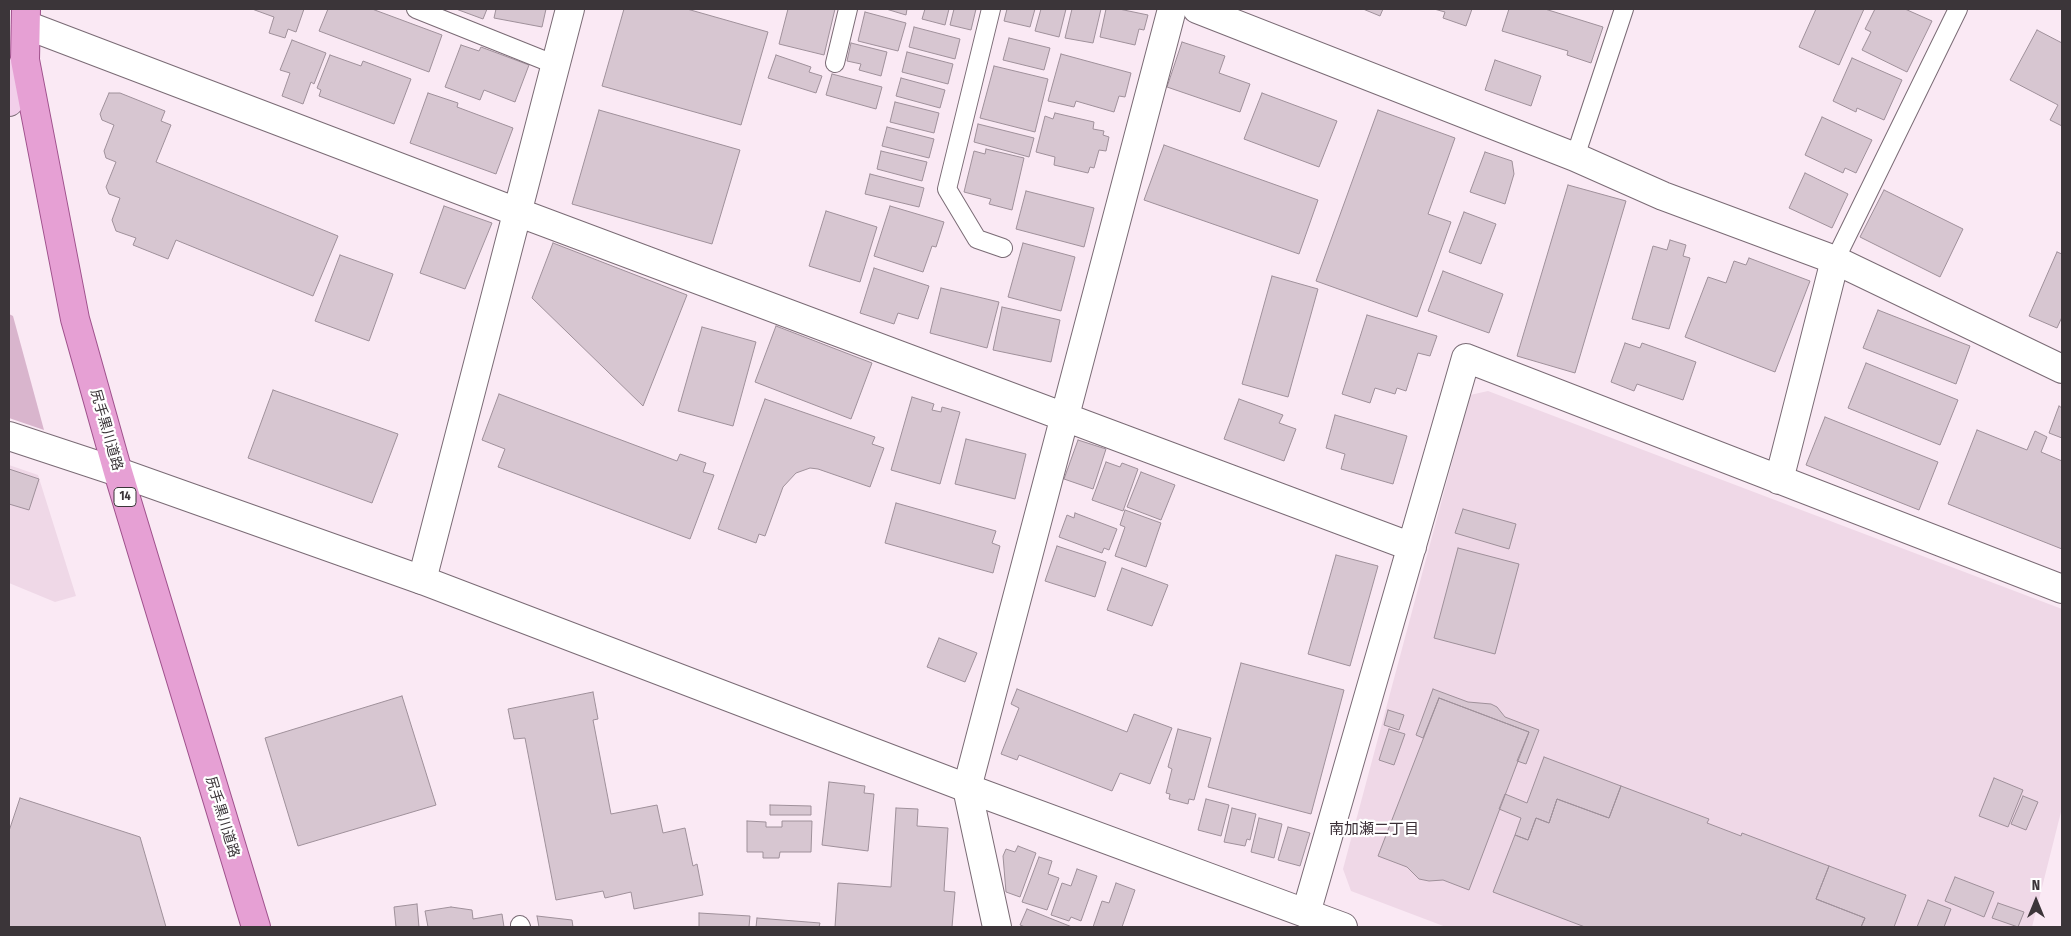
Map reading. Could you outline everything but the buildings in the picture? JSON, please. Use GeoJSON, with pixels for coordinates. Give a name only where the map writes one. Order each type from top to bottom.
{"type":"FeatureCollection","features":[{"type":"Feature","properties":{"kind":"main road","name":"尻手黒川道路"},"geometry":{"type":"LineString","coordinates":[[26,17],[25,60],[75,319],[118,472],[256,927]]}},
{"type":"Feature","properties":{"kind":"main road"},"geometry":{"type":"LineString","coordinates":[[9,102],[25,60]]}},
{"type":"Feature","properties":{"kind":"street"},"geometry":{"type":"LineString","coordinates":[[422,580],[570,9]]}},
{"type":"Feature","properties":{"kind":"street"},"geometry":{"type":"LineString","coordinates":[[998,927],[967,788],[1172,9]]}},
{"type":"Feature","properties":{"kind":"street"},"geometry":{"type":"LineString","coordinates":[[1197,9],[1575,157],[1664,196],[1836,260],[2062,369]]}},
{"type":"Feature","properties":{"kind":"street"},"geometry":{"type":"LineString","coordinates":[[26,17],[517,212],[1064,415],[1412,547]]}},
{"type":"Feature","properties":{"kind":"street"},"geometry":{"type":"LineString","coordinates":[[1779,480],[1836,260]]}},
{"type":"Feature","properties":{"kind":"street"},"geometry":{"type":"LineString","coordinates":[[1306,913],[1466,358],[2062,589]]}},
{"type":"Feature","properties":{"kind":"street"},"geometry":{"type":"LineString","coordinates":[[9,436],[118,472],[422,580],[967,788],[1343,927]]}},
{"type":"Feature","properties":{"kind":"lane"},"geometry":{"type":"LineString","coordinates":[[416,9],[556,65]]}},
{"type":"Feature","properties":{"kind":"lane"},"geometry":{"type":"LineString","coordinates":[[835,63],[848,9]]}},
{"type":"Feature","properties":{"kind":"lane"},"geometry":{"type":"LineString","coordinates":[[991,9],[947,189],[978,239],[1003,248]]}},
{"type":"Feature","properties":{"kind":"lane"},"geometry":{"type":"LineString","coordinates":[[1575,157],[1624,9]]}},
{"type":"Feature","properties":{"kind":"lane"},"geometry":{"type":"LineString","coordinates":[[1836,260],[1958,9]]}},
{"type":"Feature","properties":{"kind":"shaded area"},"geometry":{"type":"Polygon","coordinates":[[[9,314],[13,316],[44,430],[9,418],[9,314]]]}},
{"type":"Feature","properties":{"kind":"shaded area"},"geometry":{"type":"Polygon","coordinates":[[[1488,391],[2062,609],[2062,808],[2032,927],[1446,927],[1351,891],[1343,869],[1470,395],[1488,391]]]}},
{"type":"Feature","properties":{"kind":"shaded area"},"geometry":{"type":"Polygon","coordinates":[[[9,465],[38,475],[76,596],[55,602],[9,583],[9,465]]]}},
{"type":"Feature","properties":{"kind":"district","name":"南加瀬二丁目"},"geometry":{"type":"Point","coordinates":[1374,830]}}]}
